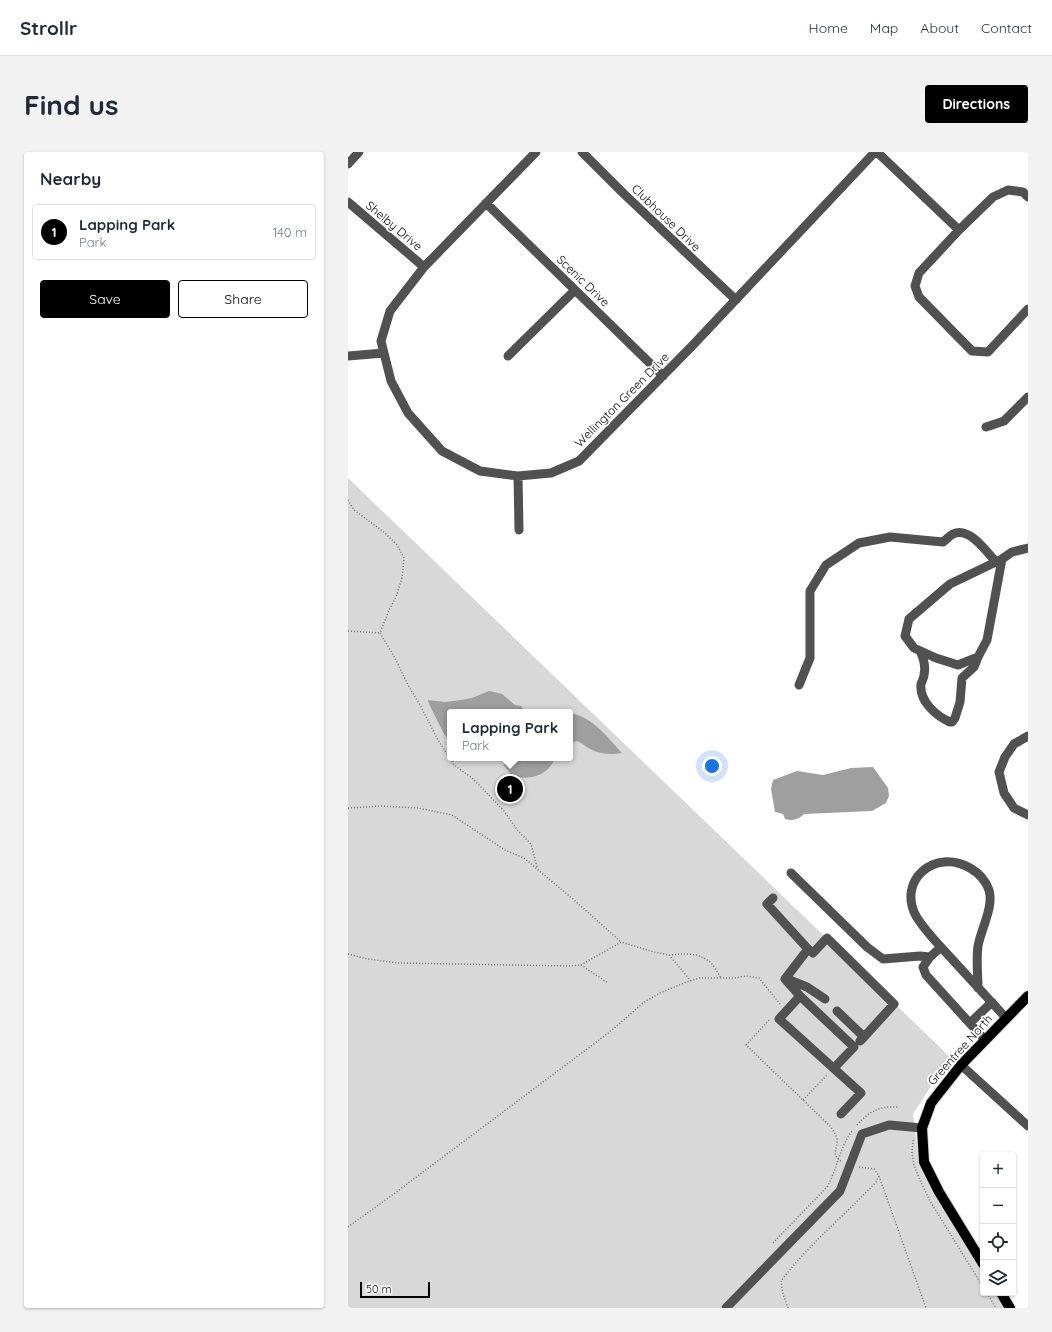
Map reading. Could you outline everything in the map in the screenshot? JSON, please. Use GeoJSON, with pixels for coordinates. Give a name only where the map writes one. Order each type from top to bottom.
{"type":"FeatureCollection","features":[{"type":"Feature","properties":{"kind":"main road","name":"Greentree North"},"geometry":{"type":"LineString","coordinates":[[922,1128],[931,1103],[961,1065],[1028,996]]}},
{"type":"Feature","properties":{"kind":"main road"},"geometry":{"type":"LineString","coordinates":[[922,1128],[924,1162],[939,1192],[981,1260]]}},
{"type":"Feature","properties":{"kind":"main road"},"geometry":{"type":"LineString","coordinates":[[1003,1296],[1010,1308]]}},
{"type":"Feature","properties":{"kind":"street"},"geometry":{"type":"LineString","coordinates":[[348,164],[359,152]]}},
{"type":"Feature","properties":{"kind":"street","name":"Wellington Green Drive"},"geometry":{"type":"LineString","coordinates":[[536,152],[424,267],[390,311],[381,341],[391,381],[408,413],[442,451],[480,470],[518,476],[551,473],[579,461],[663,376],[876,152]]}},
{"type":"Feature","properties":{"kind":"street","name":"Clubhouse Drive"},"geometry":{"type":"LineString","coordinates":[[582,152],[736,300]]}},
{"type":"Feature","properties":{"kind":"street"},"geometry":{"type":"LineString","coordinates":[[876,152],[959,230]]}},
{"type":"Feature","properties":{"kind":"street"},"geometry":{"type":"LineString","coordinates":[[1028,197],[1023,192],[1008,190],[993,197],[959,230],[919,273],[915,286],[918,297],[972,351],[988,352],[1028,308]]}},
{"type":"Feature","properties":{"kind":"street","name":"Shelby Drive"},"geometry":{"type":"LineString","coordinates":[[348,202],[424,267]]}},
{"type":"Feature","properties":{"kind":"street","name":"Scenic Drive"},"geometry":{"type":"LineString","coordinates":[[486,203],[663,376]]}},
{"type":"Feature","properties":{"kind":"street"},"geometry":{"type":"LineString","coordinates":[[508,356],[575,290]]}},
{"type":"Feature","properties":{"kind":"street"},"geometry":{"type":"LineString","coordinates":[[348,356],[384,353]]}},
{"type":"Feature","properties":{"kind":"street"},"geometry":{"type":"LineString","coordinates":[[986,427],[1004,421],[1028,397]]}},
{"type":"Feature","properties":{"kind":"street"},"geometry":{"type":"LineString","coordinates":[[518,476],[519,530]]}},
{"type":"Feature","properties":{"kind":"street"},"geometry":{"type":"LineString","coordinates":[[799,685],[810,658],[810,591],[826,565],[859,543],[890,537],[943,542],[952,534],[963,532],[972,537],[999,560]]}},
{"type":"Feature","properties":{"kind":"street"},"geometry":{"type":"LineString","coordinates":[[978,658],[958,666],[914,648],[905,636],[909,619],[950,584],[1012,552],[1028,548]]}},
{"type":"Feature","properties":{"kind":"street"},"geometry":{"type":"LineString","coordinates":[[920,651],[925,663],[924,675],[921,684],[924,697],[928,705],[934,711],[952,722],[955,718],[960,702],[962,678],[974,667],[987,640],[999,560]]}},
{"type":"Feature","properties":{"kind":"street"},"geometry":{"type":"LineString","coordinates":[[1028,736],[1014,744],[1004,757],[999,772],[1004,793],[1014,808],[1028,815]]}},
{"type":"Feature","properties":{"kind":"street"},"geometry":{"type":"LineString","coordinates":[[978,988],[978,945],[989,908],[989,891],[984,879],[977,871],[964,864],[954,861],[942,861],[923,870],[916,878],[912,889],[912,903],[916,916],[941,947],[978,988],[992,1002],[1006,1018]]}},
{"type":"Feature","properties":{"kind":"street"},"geometry":{"type":"LineString","coordinates":[[791,873],[867,947],[883,959],[920,956],[930,957]]}},
{"type":"Feature","properties":{"kind":"street"},"geometry":{"type":"LineString","coordinates":[[773,898],[767,904],[808,949],[813,953],[827,938],[894,1004],[834,1068]]}},
{"type":"Feature","properties":{"kind":"street"},"geometry":{"type":"LineString","coordinates":[[941,947],[930,957],[923,967],[926,975],[985,1040]]}},
{"type":"Feature","properties":{"kind":"street"},"geometry":{"type":"LineString","coordinates":[[785,979],[808,949]]}},
{"type":"Feature","properties":{"kind":"street"},"geometry":{"type":"LineString","coordinates":[[785,979],[800,996],[854,1047]]}},
{"type":"Feature","properties":{"kind":"street"},"geometry":{"type":"LineString","coordinates":[[785,979],[808,987],[825,999]]}},
{"type":"Feature","properties":{"kind":"street"},"geometry":{"type":"LineString","coordinates":[[800,996],[779,1019],[861,1093],[841,1114]]}},
{"type":"Feature","properties":{"kind":"street"},"geometry":{"type":"LineString","coordinates":[[970,1023],[992,1002]]}},
{"type":"Feature","properties":{"kind":"street"},"geometry":{"type":"LineString","coordinates":[[836,1011],[864,1037]]}},
{"type":"Feature","properties":{"kind":"street"},"geometry":{"type":"LineString","coordinates":[[961,1065],[1028,1126]]}},
{"type":"Feature","properties":{"kind":"street"},"geometry":{"type":"LineString","coordinates":[[726,1308],[840,1191],[862,1134],[889,1125],[922,1128]]}},
{"type":"Feature","properties":{"kind":"path"},"geometry":{"type":"LineString","coordinates":[[348,500],[354,510],[385,533],[397,545],[404,558],[402,578],[396,597],[380,633]]}},
{"type":"Feature","properties":{"kind":"path"},"geometry":{"type":"LineString","coordinates":[[348,631],[380,633]]}},
{"type":"Feature","properties":{"kind":"path"},"geometry":{"type":"LineString","coordinates":[[380,633],[447,754]]}},
{"type":"Feature","properties":{"kind":"path"},"geometry":{"type":"LineString","coordinates":[[451,761],[454,765],[472,778],[483,789],[504,811],[518,831],[531,844],[537,868]]}},
{"type":"Feature","properties":{"kind":"path"},"geometry":{"type":"LineString","coordinates":[[348,808],[381,806],[418,808],[452,815],[505,850],[524,858],[621,942],[669,955],[686,954],[699,956],[708,960],[722,979]]}},
{"type":"Feature","properties":{"kind":"path"},"geometry":{"type":"LineString","coordinates":[[348,954],[368,959],[398,963],[569,966],[581,965],[621,942]]}},
{"type":"Feature","properties":{"kind":"path"},"geometry":{"type":"LineString","coordinates":[[669,955],[691,980]]}},
{"type":"Feature","properties":{"kind":"path"},"geometry":{"type":"LineString","coordinates":[[581,965],[608,983]]}},
{"type":"Feature","properties":{"kind":"path"},"geometry":{"type":"LineString","coordinates":[[348,1227],[395,1194],[607,1034],[643,1003],[660,993],[699,978],[722,979],[746,976],[759,978],[782,1006]]}},
{"type":"Feature","properties":{"kind":"path"},"geometry":{"type":"LineString","coordinates":[[770,1020],[746,1045],[835,1132],[837,1139],[834,1151],[840,1161],[850,1165],[874,1169],[879,1176],[926,1308]]}},
{"type":"Feature","properties":{"kind":"path"},"geometry":{"type":"LineString","coordinates":[[803,1100],[834,1068]]}},
{"type":"Feature","properties":{"kind":"path"},"geometry":{"type":"LineString","coordinates":[[863,1119],[879,1108],[888,1106],[898,1107]]}},
{"type":"Feature","properties":{"kind":"path"},"geometry":{"type":"LineString","coordinates":[[772,1243],[828,1187],[832,1179],[842,1146],[849,1135]]}},
{"type":"Feature","properties":{"kind":"path"},"geometry":{"type":"LineString","coordinates":[[788,1308],[783,1294],[781,1281],[790,1268],[876,1182],[879,1176]]}},
{"type":"Feature","properties":{"kind":"path"},"geometry":{"type":"LineString","coordinates":[[989,1296],[996,1308]]}},
{"type":"Feature","properties":{"kind":"shaded area"},"geometry":{"type":"Polygon","coordinates":[[[348,478],[950,1057],[913,1114],[918,1155],[964,1243],[980,1269],[980,1296],[997,1296],[1004,1308],[348,1308],[348,478]]]}},
{"type":"Feature","properties":{"kind":"shaded area"},"geometry":{"type":"Polygon","coordinates":[[[489,691],[502,694],[515,705],[521,706],[523,709],[447,709],[447,738],[428,700],[445,702],[472,698],[489,691]]]}},
{"type":"Feature","properties":{"kind":"shaded area"},"geometry":{"type":"Polygon","coordinates":[[[573,714],[593,723],[622,753],[601,753],[590,749],[577,741],[573,742],[573,714]]]}},
{"type":"Feature","properties":{"kind":"shaded area"},"geometry":{"type":"Polygon","coordinates":[[[503,761],[554,761],[544,772],[525,778],[511,775],[503,761]]]}},
{"type":"Feature","properties":{"kind":"shaded area"},"geometry":{"type":"Polygon","coordinates":[[[873,767],[888,788],[889,796],[886,803],[872,811],[804,814],[795,820],[785,819],[783,814],[775,812],[771,789],[773,780],[797,771],[823,775],[851,768],[873,767]]]}},
{"type":"Feature","properties":{"kind":"tunnel"},"geometry":{"type":"LineString","coordinates":[[825,999],[837,1011]]}},
{"type":"Feature","properties":{"kind":"place","name":"Lapping Park"},"geometry":{"type":"Point","coordinates":[510,789]}}]}
